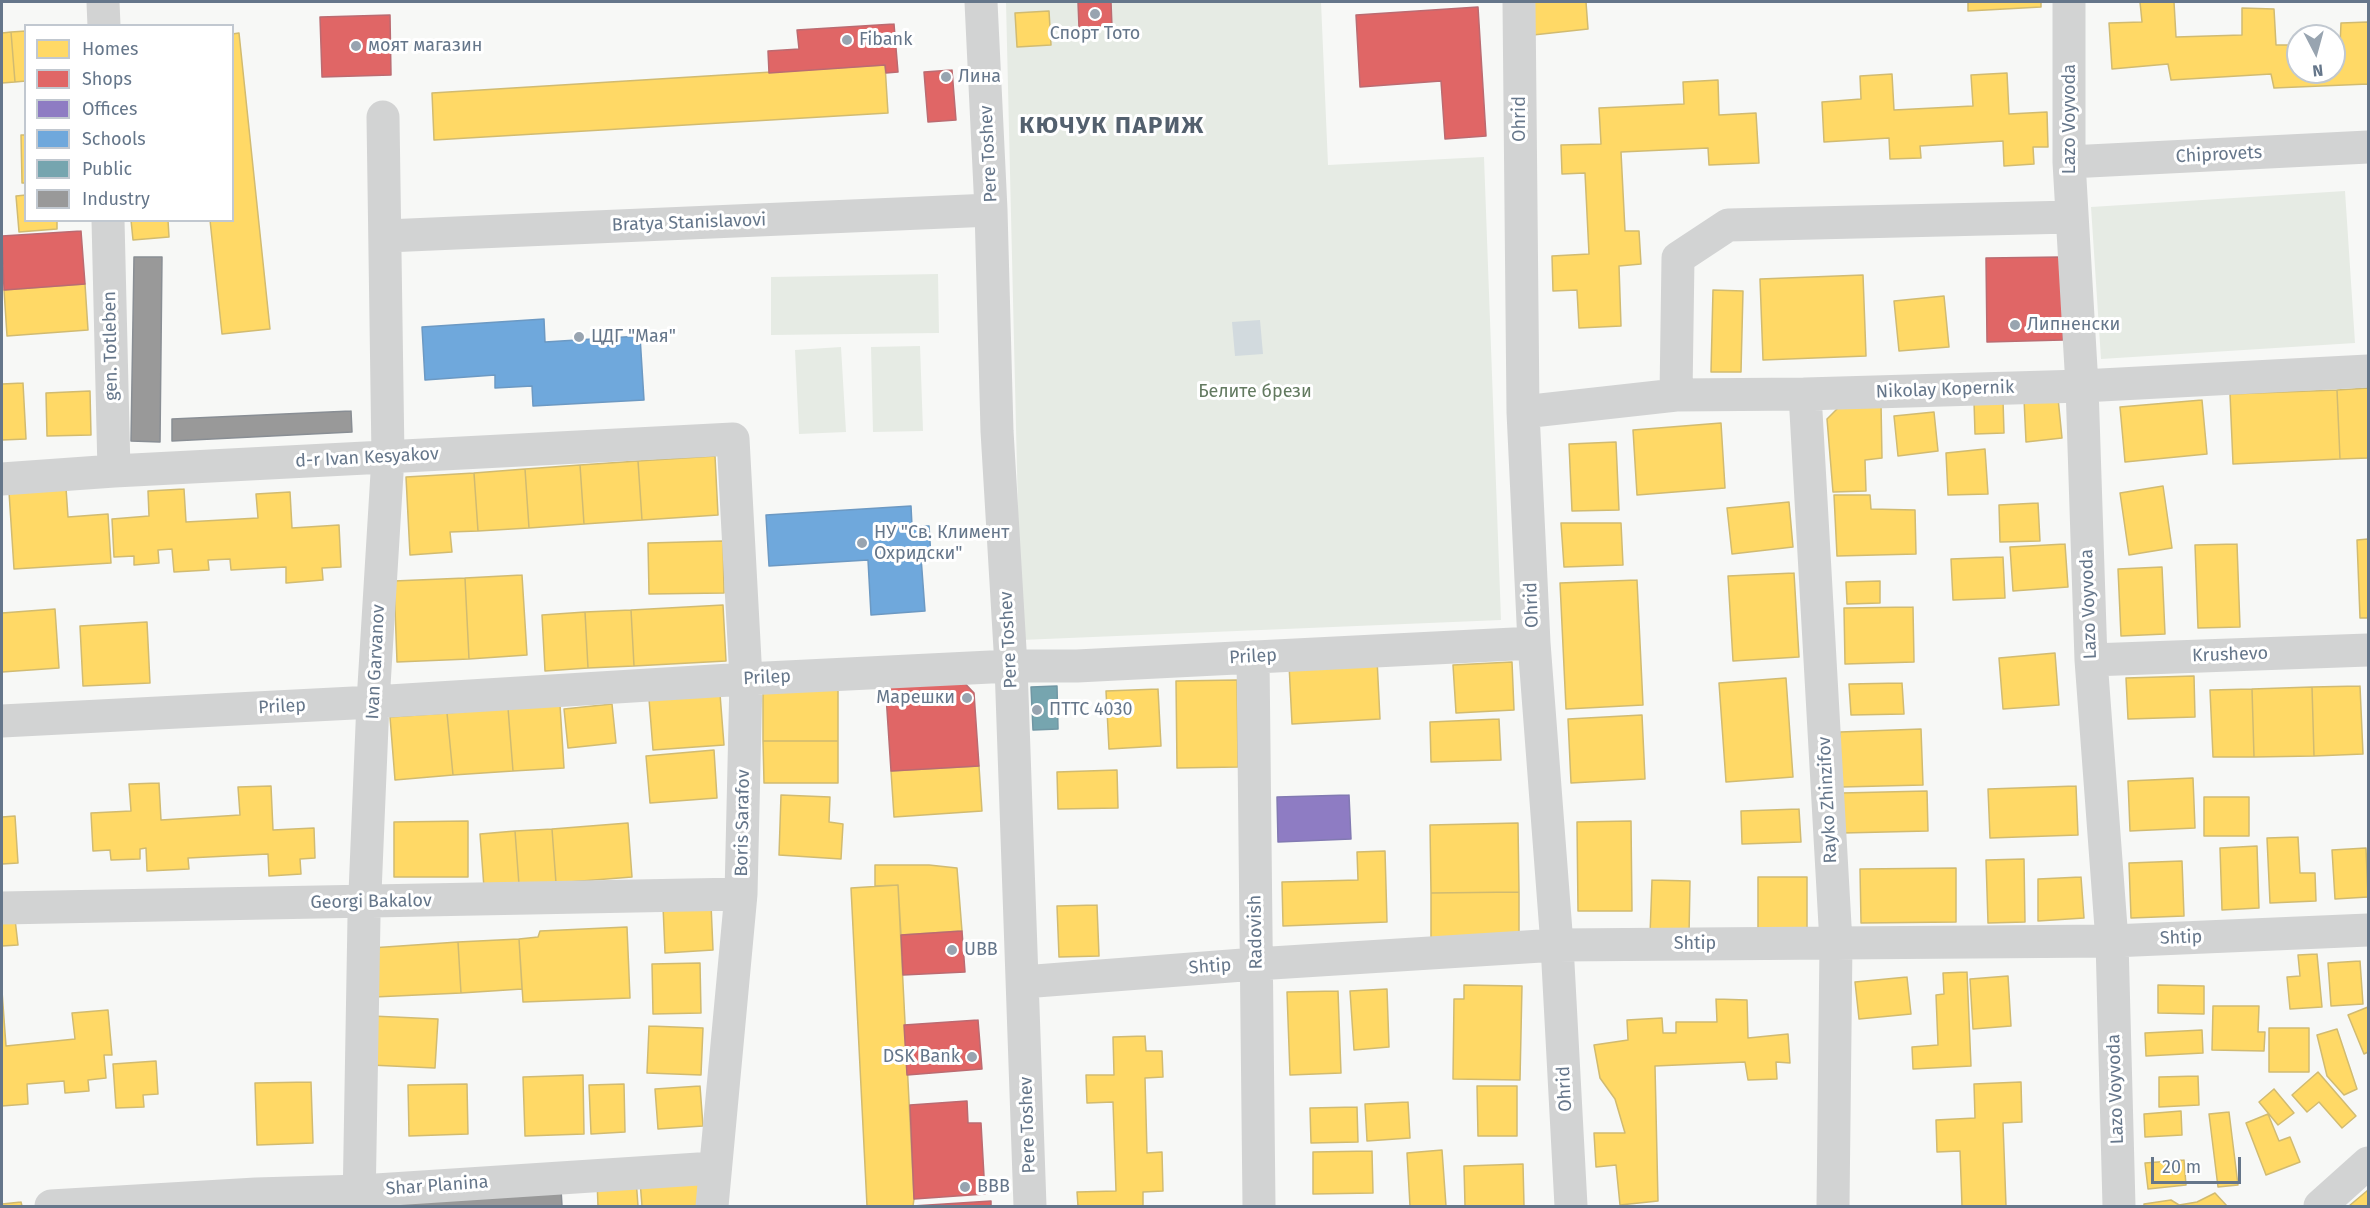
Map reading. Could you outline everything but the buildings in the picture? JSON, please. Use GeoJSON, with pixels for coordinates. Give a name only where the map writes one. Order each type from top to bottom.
{"type":"FeatureCollection","features":[{"type":"Feature","properties":{"kind":"street"},"geometry":{"type":"LineString","coordinates":[[103,2],[104,24]]}},
{"type":"Feature","properties":{"kind":"street","name":"Pere Toshev"},"geometry":{"type":"LineString","coordinates":[[981,2],[991,210],[997,431],[1011,666],[1030,1206]]}},
{"type":"Feature","properties":{"kind":"street","name":"Ohrid"},"geometry":{"type":"LineString","coordinates":[[1519,2],[1523,412],[1534,643],[1557,945],[1571,1206]]}},
{"type":"Feature","properties":{"kind":"street","name":"Lazo Voyvoda"},"geometry":{"type":"LineString","coordinates":[[2069,2],[2069,162],[2082,386],[2091,660],[2112,941],[2119,1206]]}},
{"type":"Feature","properties":{"kind":"street","name":"Ivan Garvanov"},"geometry":{"type":"LineString","coordinates":[[360,1199],[373,702],[388,457],[383,117]]}},
{"type":"Feature","properties":{"kind":"street","name":"Chiprovets"},"geometry":{"type":"LineString","coordinates":[[2069,162],[2368,147]]}},
{"type":"Feature","properties":{"kind":"street","name":"Bratya Stanislavovi"},"geometry":{"type":"LineString","coordinates":[[386,236],[991,210]]}},
{"type":"Feature","properties":{"kind":"street"},"geometry":{"type":"LineString","coordinates":[[1676,395],[1678,258],[1728,225],[2072,217]]}},
{"type":"Feature","properties":{"kind":"street","name":"gen. Totleben"},"geometry":{"type":"LineString","coordinates":[[108,222],[114,471]]}},
{"type":"Feature","properties":{"kind":"street","name":"Nikolay Kopernik"},"geometry":{"type":"LineString","coordinates":[[1523,412],[1676,395],[1805,394],[2082,386],[2368,371]]}},
{"type":"Feature","properties":{"kind":"street","name":"Rayko Zhinzifov"},"geometry":{"type":"LineString","coordinates":[[1805,394],[1836,943],[1833,1206]]}},
{"type":"Feature","properties":{"kind":"street","name":"d-r Ivan Kesyakov"},"geometry":{"type":"LineString","coordinates":[[2,479],[114,471],[733,439]]}},
{"type":"Feature","properties":{"kind":"street","name":"Boris Sarafov"},"geometry":{"type":"LineString","coordinates":[[712,1206],[741,894],[746,679],[733,439]]}},
{"type":"Feature","properties":{"kind":"street","name":"Prilep"},"geometry":{"type":"LineString","coordinates":[[2,721],[373,702],[746,679],[1011,666],[1077,666],[1534,643]]}},
{"type":"Feature","properties":{"kind":"street","name":"Krushevo"},"geometry":{"type":"LineString","coordinates":[[2091,660],[2368,650]]}},
{"type":"Feature","properties":{"kind":"street","name":"Radovish"},"geometry":{"type":"LineString","coordinates":[[1253,657],[1259,1206]]}},
{"type":"Feature","properties":{"kind":"street","name":"Georgi Bakalov"},"geometry":{"type":"LineString","coordinates":[[2,908],[741,894]]}},
{"type":"Feature","properties":{"kind":"street","name":"Shtip"},"geometry":{"type":"LineString","coordinates":[[1023,982],[1256,964],[1557,945],[2112,941],[2368,930]]}},
{"type":"Feature","properties":{"kind":"street"},"geometry":{"type":"LineString","coordinates":[[2320,1206],[2368,1163]]}},
{"type":"Feature","properties":{"kind":"street","name":"Shar Planina"},"geometry":{"type":"LineString","coordinates":[[51,1206],[256,1194],[360,1199],[714,1168]]}},
{"type":"Feature","properties":{"kind":"green space","name":"Белите брези"},"geometry":{"type":"Polygon","coordinates":[[[1006,2],[1321,2],[1328,165],[1484,157],[1501,620],[1021,640],[1006,2]]]}},
{"type":"Feature","properties":{"kind":"green space"},"geometry":{"type":"Polygon","coordinates":[[[2345,191],[2355,343],[2101,359],[2091,207],[2345,191]]]}},
{"type":"Feature","properties":{"kind":"green space"},"geometry":{"type":"Polygon","coordinates":[[[938,274],[939,333],[771,335],[771,277],[938,274]]]}},
{"type":"Feature","properties":{"kind":"green space"},"geometry":{"type":"Polygon","coordinates":[[[920,346],[923,431],[873,432],[871,347],[920,346]]]}},
{"type":"Feature","properties":{"kind":"green space"},"geometry":{"type":"Polygon","coordinates":[[[841,347],[846,432],[799,434],[795,350],[841,347]]]}},
{"type":"Feature","properties":{"kind":"shaded area"},"geometry":{"type":"Polygon","coordinates":[[[1260,320],[1263,354],[1235,356],[1232,322],[1260,320]]]}},
{"type":"Feature","properties":{"kind":"place","name":"Спорт Тото"},"geometry":{"type":"Point","coordinates":[1095,14]}},
{"type":"Feature","properties":{"kind":"place","name":"Fibank"},"geometry":{"type":"Point","coordinates":[847,40]}},
{"type":"Feature","properties":{"kind":"place","name":"моят магазин"},"geometry":{"type":"Point","coordinates":[356,46]}},
{"type":"Feature","properties":{"kind":"place","name":"Лина"},"geometry":{"type":"Point","coordinates":[946,77]}},
{"type":"Feature","properties":{"kind":"place","name":"Липненски"},"geometry":{"type":"Point","coordinates":[2015,325]}},
{"type":"Feature","properties":{"kind":"place","name":"ЦДГ \"Мая\""},"geometry":{"type":"Point","coordinates":[579,337]}},
{"type":"Feature","properties":{"kind":"place","name":"НУ \"Св. Климент Охридски\""},"geometry":{"type":"Point","coordinates":[862,543]}},
{"type":"Feature","properties":{"kind":"place","name":"Марешки"},"geometry":{"type":"Point","coordinates":[967,698]}},
{"type":"Feature","properties":{"kind":"place","name":"ПТТС 4030"},"geometry":{"type":"Point","coordinates":[1037,710]}},
{"type":"Feature","properties":{"kind":"place","name":"UBB"},"geometry":{"type":"Point","coordinates":[952,950]}},
{"type":"Feature","properties":{"kind":"place","name":"DSK Bank"},"geometry":{"type":"Point","coordinates":[972,1057]}},
{"type":"Feature","properties":{"kind":"place","name":"BBB"},"geometry":{"type":"Point","coordinates":[965,1187]}},
{"type":"Feature","properties":{"kind":"district","name":"КЮЧУК ПАРИЖ"},"geometry":{"type":"Point","coordinates":[1112,126]}}]}
